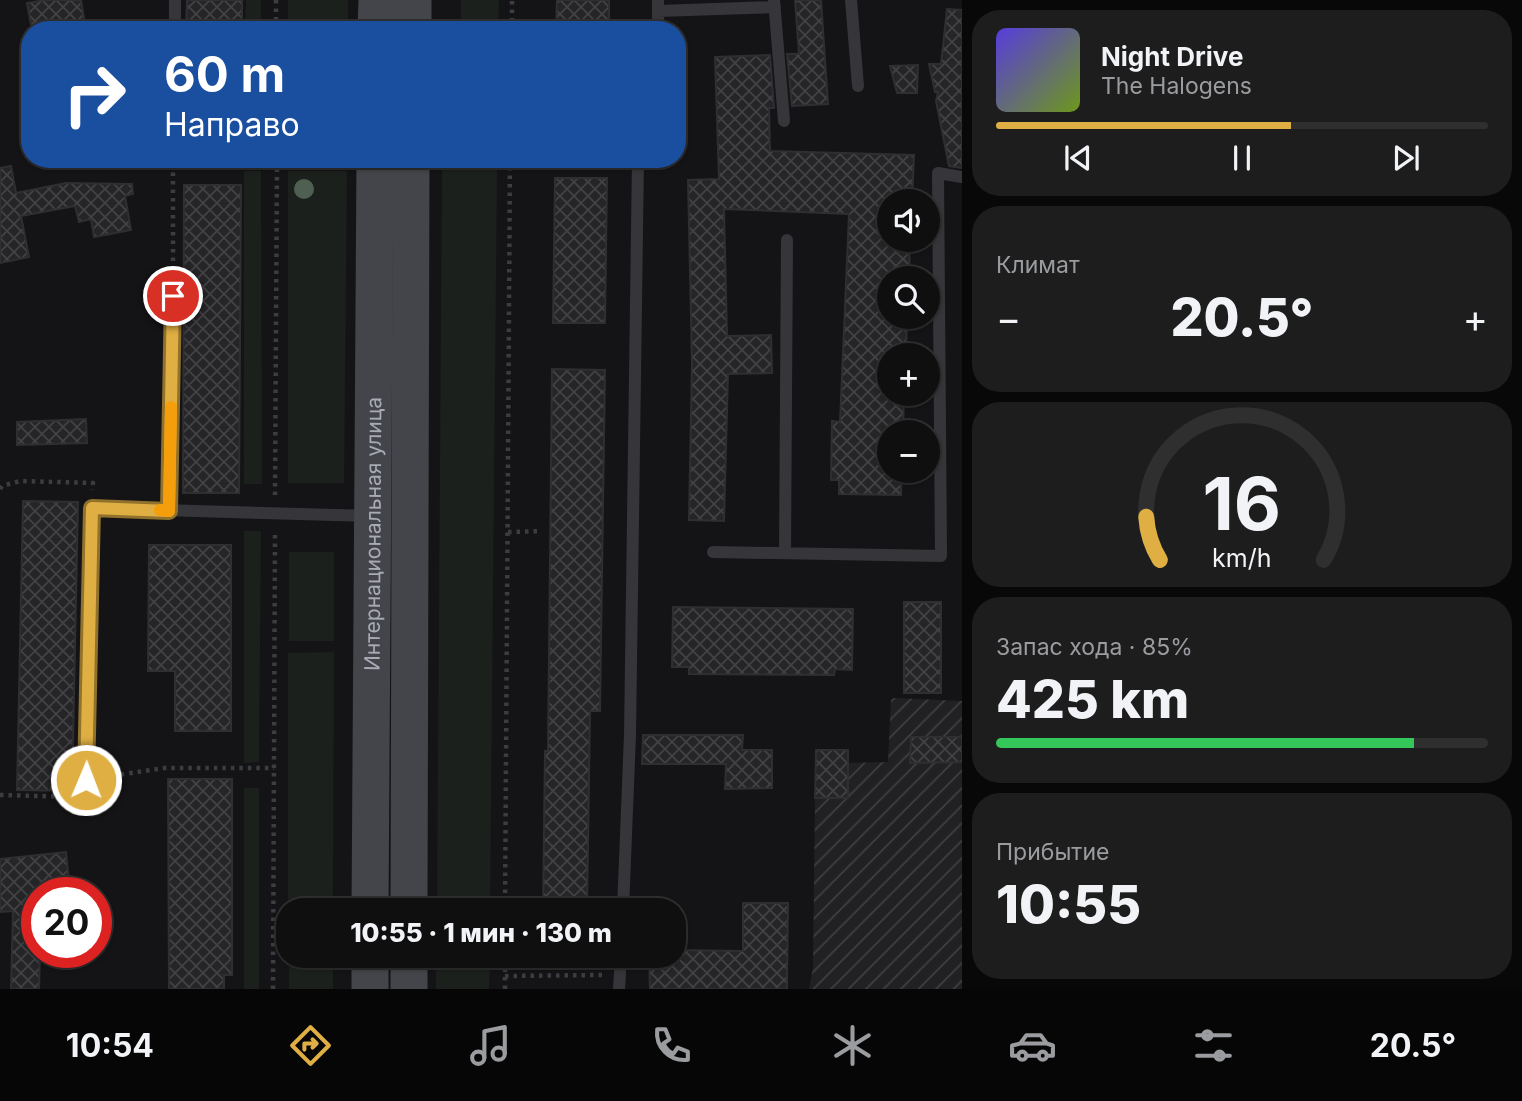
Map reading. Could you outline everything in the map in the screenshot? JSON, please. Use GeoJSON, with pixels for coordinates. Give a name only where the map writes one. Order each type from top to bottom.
{"type":"FeatureCollection","features":[{"type":"Feature","properties":{"kind":"main road"},"geometry":{"type":"LineString","coordinates":[[376,21],[377,0]]}},
{"type":"Feature","properties":{"kind":"main road"},"geometry":{"type":"LineString","coordinates":[[413,0],[413,21]]}},
{"type":"Feature","properties":{"kind":"main road","name":"Интернациональная улица"},"geometry":{"type":"LineString","coordinates":[[370,898],[375,168]]}},
{"type":"Feature","properties":{"kind":"main road","name":"Интернациональная улица"},"geometry":{"type":"LineString","coordinates":[[409,898],[411,168]]}},
{"type":"Feature","properties":{"kind":"main road"},"geometry":{"type":"LineString","coordinates":[[370,968],[370,989]]}},
{"type":"Feature","properties":{"kind":"main road"},"geometry":{"type":"LineString","coordinates":[[409,968],[409,989]]}},
{"type":"Feature","properties":{"kind":"lane"},"geometry":{"type":"LineString","coordinates":[[175,0],[175,21]]}},
{"type":"Feature","properties":{"kind":"lane"},"geometry":{"type":"LineString","coordinates":[[851,0],[858,86]]}},
{"type":"Feature","properties":{"kind":"lane"},"geometry":{"type":"LineString","coordinates":[[658,5],[775,3],[784,121]]}},
{"type":"Feature","properties":{"kind":"lane"},"geometry":{"type":"LineString","coordinates":[[623,898],[630,735],[638,168]]}},
{"type":"Feature","properties":{"kind":"lane"},"geometry":{"type":"LineString","coordinates":[[713,552],[941,556],[938,173],[962,177]]}},
{"type":"Feature","properties":{"kind":"lane"},"geometry":{"type":"LineString","coordinates":[[785,553],[788,240]]}},
{"type":"Feature","properties":{"kind":"lane"},"geometry":{"type":"LineString","coordinates":[[169,511],[173,296]]}},
{"type":"Feature","properties":{"kind":"lane"},"geometry":{"type":"LineString","coordinates":[[86,780],[92,508],[374,516]]}},
{"type":"Feature","properties":{"kind":"lane"},"geometry":{"type":"LineString","coordinates":[[619,989],[620,968]]}},
{"type":"Feature","properties":{"kind":"path"},"geometry":{"type":"LineString","coordinates":[[276,0],[276,21]]}},
{"type":"Feature","properties":{"kind":"path"},"geometry":{"type":"LineString","coordinates":[[512,0],[512,21]]}},
{"type":"Feature","properties":{"kind":"path"},"geometry":{"type":"LineString","coordinates":[[173,168],[173,296]]}},
{"type":"Feature","properties":{"kind":"path"},"geometry":{"type":"LineString","coordinates":[[273,989],[277,168]]}},
{"type":"Feature","properties":{"kind":"path"},"geometry":{"type":"LineString","coordinates":[[505,898],[510,168]]}},
{"type":"Feature","properties":{"kind":"path"},"geometry":{"type":"LineString","coordinates":[[0,489],[20,481],[93,483],[92,508]]}},
{"type":"Feature","properties":{"kind":"path"},"geometry":{"type":"LineString","coordinates":[[508,532],[542,531]]}},
{"type":"Feature","properties":{"kind":"path"},"geometry":{"type":"LineString","coordinates":[[0,795],[79,797],[86,780],[164,768],[274,768]]}},
{"type":"Feature","properties":{"kind":"path"},"geometry":{"type":"LineString","coordinates":[[505,968],[505,989]]}},
{"type":"Feature","properties":{"kind":"path"},"geometry":{"type":"LineString","coordinates":[[505,976],[620,975]]}},
{"type":"Feature","properties":{"kind":"shaded area"},"geometry":{"type":"Polygon","coordinates":[[[246,0],[261,0],[261,21],[245,21],[246,0]]]}},
{"type":"Feature","properties":{"kind":"shaded area"},"geometry":{"type":"Polygon","coordinates":[[[288,0],[348,0],[348,21],[288,21],[288,0]]]}},
{"type":"Feature","properties":{"kind":"shaded area"},"geometry":{"type":"Polygon","coordinates":[[[461,0],[499,0],[498,21],[461,21],[461,0]]]}},
{"type":"Feature","properties":{"kind":"shaded area"},"geometry":{"type":"Polygon","coordinates":[[[442,169],[497,170],[490,898],[437,898],[442,169]]]}},
{"type":"Feature","properties":{"kind":"shaded area"},"geometry":{"type":"Polygon","coordinates":[[[244,171],[261,171],[262,484],[244,484],[244,171]]]}},
{"type":"Feature","properties":{"kind":"shaded area"},"geometry":{"type":"Polygon","coordinates":[[[288,171],[347,171],[344,483],[288,483],[288,171]]]}},
{"type":"Feature","properties":{"kind":"shaded area"},"geometry":{"type":"Polygon","coordinates":[[[244,531],[261,531],[259,762],[244,763],[244,531]]]}},
{"type":"Feature","properties":{"kind":"shaded area"},"geometry":{"type":"Polygon","coordinates":[[[289,552],[334,552],[334,641],[289,641],[289,552]]]}},
{"type":"Feature","properties":{"kind":"shaded area"},"geometry":{"type":"Polygon","coordinates":[[[334,652],[333,898],[288,898],[288,653],[334,652]]]}},
{"type":"Feature","properties":{"kind":"shaded area"},"geometry":{"type":"Polygon","coordinates":[[[891,700],[962,701],[962,989],[809,989],[813,968],[815,798],[847,798],[848,763],[888,762],[891,700]]]}},
{"type":"Feature","properties":{"kind":"shaded area"},"geometry":{"type":"Polygon","coordinates":[[[244,788],[259,788],[259,989],[244,989],[244,788]]]}},
{"type":"Feature","properties":{"kind":"shaded area"},"geometry":{"type":"Polygon","coordinates":[[[289,968],[333,968],[333,989],[289,989],[289,968]]]}},
{"type":"Feature","properties":{"kind":"shaded area"},"geometry":{"type":"Polygon","coordinates":[[[436,968],[490,968],[489,989],[436,989],[436,968]]]}},
{"type":"Feature","properties":{"kind":"building"},"geometry":{"type":"Polygon","coordinates":[[[81,0],[84,21],[30,21],[27,3],[81,0]]]}},
{"type":"Feature","properties":{"kind":"building"},"geometry":{"type":"Polygon","coordinates":[[[187,0],[242,0],[242,21],[186,21],[187,0]]]}},
{"type":"Feature","properties":{"kind":"building"},"geometry":{"type":"Polygon","coordinates":[[[557,0],[609,0],[609,21],[556,21],[557,0]]]}},
{"type":"Feature","properties":{"kind":"building"},"geometry":{"type":"Polygon","coordinates":[[[795,0],[821,0],[828,104],[792,106],[787,54],[799,54],[795,0]]]}},
{"type":"Feature","properties":{"kind":"building"},"geometry":{"type":"Polygon","coordinates":[[[947,9],[962,10],[962,168],[949,166],[936,101],[938,92],[935,92],[929,64],[941,64],[947,9]]]}},
{"type":"Feature","properties":{"kind":"building"},"geometry":{"type":"Polygon","coordinates":[[[770,55],[774,108],[769,108],[770,151],[914,155],[913,189],[877,189],[877,252],[910,252],[909,266],[877,266],[877,329],[907,329],[906,343],[877,343],[877,406],[904,406],[903,420],[877,420],[877,483],[901,483],[901,495],[839,494],[839,480],[831,480],[832,421],[840,422],[849,214],[724,209],[727,336],[771,335],[772,373],[728,374],[724,521],[689,520],[692,363],[688,180],[719,179],[715,57],[770,55]]]}},
{"type":"Feature","properties":{"kind":"building"},"geometry":{"type":"Polygon","coordinates":[[[918,65],[917,93],[897,93],[890,66],[918,65]]]}},
{"type":"Feature","properties":{"kind":"building"},"geometry":{"type":"Polygon","coordinates":[[[11,166],[16,193],[66,183],[132,184],[133,194],[125,196],[131,230],[94,237],[91,219],[79,222],[75,206],[21,216],[29,257],[0,263],[0,168],[11,166]]]}},
{"type":"Feature","properties":{"kind":"building"},"geometry":{"type":"Polygon","coordinates":[[[555,178],[607,178],[605,323],[553,323],[555,178]]]}},
{"type":"Feature","properties":{"kind":"building"},"geometry":{"type":"Polygon","coordinates":[[[184,185],[241,185],[239,493],[183,493],[184,185]]]}},
{"type":"Feature","properties":{"kind":"building"},"geometry":{"type":"Polygon","coordinates":[[[552,369],[605,370],[600,711],[590,711],[587,898],[543,898],[545,751],[548,751],[552,369]]]}},
{"type":"Feature","properties":{"kind":"building"},"geometry":{"type":"Polygon","coordinates":[[[86,419],[87,443],[17,445],[17,422],[86,419]]]}},
{"type":"Feature","properties":{"kind":"building"},"geometry":{"type":"Polygon","coordinates":[[[23,501],[78,502],[72,791],[17,790],[23,501]]]}},
{"type":"Feature","properties":{"kind":"building"},"geometry":{"type":"Polygon","coordinates":[[[149,545],[231,545],[231,731],[175,731],[175,671],[148,671],[149,545]]]}},
{"type":"Feature","properties":{"kind":"building"},"geometry":{"type":"Polygon","coordinates":[[[904,602],[941,602],[941,693],[904,693],[904,602]]]}},
{"type":"Feature","properties":{"kind":"building"},"geometry":{"type":"Polygon","coordinates":[[[673,607],[853,609],[852,670],[835,669],[834,675],[689,674],[689,667],[672,667],[673,607]]]}},
{"type":"Feature","properties":{"kind":"building"},"geometry":{"type":"Polygon","coordinates":[[[643,735],[743,735],[742,750],[772,750],[772,788],[725,789],[726,764],[642,764],[643,735]]]}},
{"type":"Feature","properties":{"kind":"building"},"geometry":{"type":"Polygon","coordinates":[[[911,737],[962,737],[962,762],[910,763],[911,737]]]}},
{"type":"Feature","properties":{"kind":"building"},"geometry":{"type":"Polygon","coordinates":[[[816,750],[848,750],[848,798],[815,798],[816,750]]]}},
{"type":"Feature","properties":{"kind":"building"},"geometry":{"type":"Polygon","coordinates":[[[168,779],[232,779],[232,975],[224,975],[224,989],[169,989],[168,779]]]}},
{"type":"Feature","properties":{"kind":"building"},"geometry":{"type":"Polygon","coordinates":[[[66,852],[68,877],[21,877],[21,968],[40,968],[39,989],[11,989],[13,911],[0,912],[0,859],[66,852]]]}},
{"type":"Feature","properties":{"kind":"building"},"geometry":{"type":"Polygon","coordinates":[[[743,903],[788,903],[787,989],[650,989],[649,968],[686,968],[686,950],[743,951],[743,903]]]}},
{"type":"Feature","properties":{"kind":"slow traffic"},"geometry":{"type":"LineString","coordinates":[[160,510],[169,511],[171,407]]}},
{"type":"Feature","properties":{"kind":"route"},"geometry":{"type":"LineString","coordinates":[[86,780],[92,508],[169,511],[173,296]]}}]}
